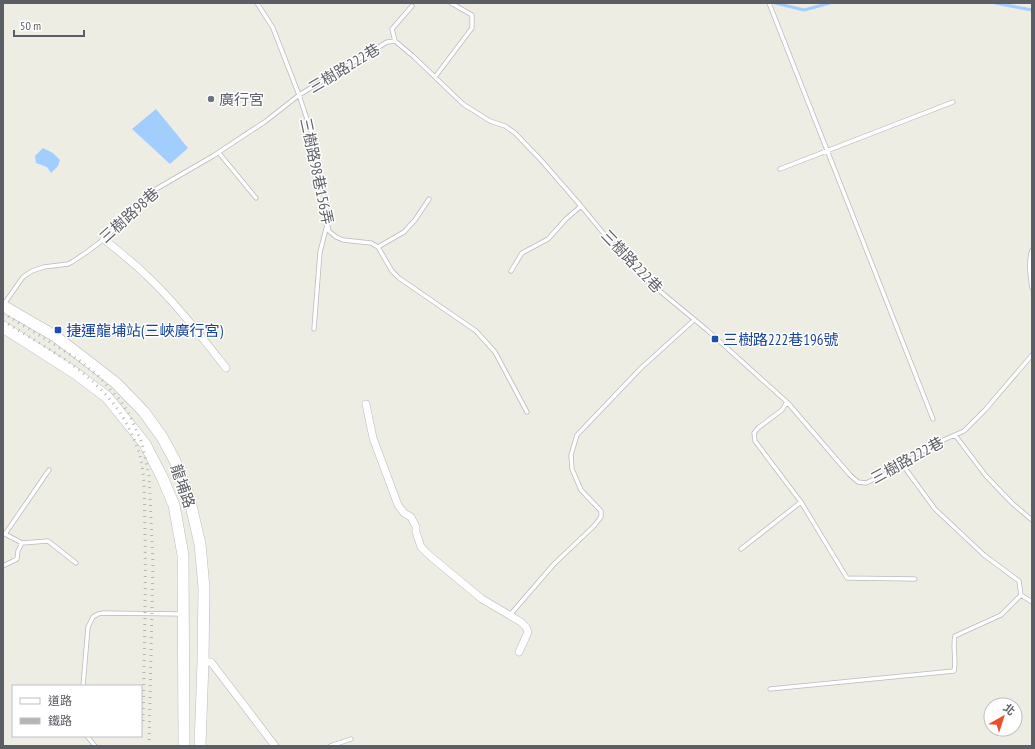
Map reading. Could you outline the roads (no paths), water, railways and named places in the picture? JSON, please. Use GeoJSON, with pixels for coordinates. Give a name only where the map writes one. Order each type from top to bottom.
{"type":"FeatureCollection","features":[{"type":"Feature","properties":{"kind":"street"},"geometry":{"type":"LineString","coordinates":[[104,239],[170,298],[226,368]]}},
{"type":"Feature","properties":{"kind":"street","name":"龍埔路"},"geometry":{"type":"LineString","coordinates":[[3,305],[55,336],[116,383],[144,412],[162,437],[176,461],[189,497],[200,544],[204,588],[200,746]]}},
{"type":"Feature","properties":{"kind":"street","name":"龍埔路"},"geometry":{"type":"LineString","coordinates":[[3,327],[75,373],[92,385],[112,403],[145,444],[162,477],[174,505],[183,555],[184,746]]}},
{"type":"Feature","properties":{"kind":"street"},"geometry":{"type":"LineString","coordinates":[[366,404],[373,438],[398,505],[404,513],[411,517],[416,526],[416,532],[421,547],[482,599],[521,622],[526,627],[528,632],[519,652]]}},
{"type":"Feature","properties":{"kind":"street"},"geometry":{"type":"LineString","coordinates":[[203,662],[211,662],[275,746]]}},
{"type":"Feature","properties":{"kind":"lane","name":"三樹路222巷"},"geometry":{"type":"LineString","coordinates":[[257,3],[273,28],[299,95],[387,42],[395,41],[464,104],[490,121],[506,126],[515,133],[581,206],[618,252],[643,277],[788,402],[850,475],[858,482],[866,483],[892,471],[932,445],[964,431],[985,410],[1032,355]]}},
{"type":"Feature","properties":{"kind":"lane"},"geometry":{"type":"LineString","coordinates":[[435,77],[472,28],[472,14],[452,3]]}},
{"type":"Feature","properties":{"kind":"lane"},"geometry":{"type":"LineString","coordinates":[[769,3],[933,419]]}},
{"type":"Feature","properties":{"kind":"lane"},"geometry":{"type":"LineString","coordinates":[[395,41],[392,29],[412,6]]}},
{"type":"Feature","properties":{"kind":"lane","name":"三樹路98巷"},"geometry":{"type":"LineString","coordinates":[[3,305],[16,285],[27,274],[44,267],[72,262],[104,239],[151,192],[219,153],[266,121],[299,95]]}},
{"type":"Feature","properties":{"kind":"lane","name":"三樹路98巷156弄"},"geometry":{"type":"LineString","coordinates":[[299,95],[312,134],[327,211],[327,224],[329,231],[336,237],[343,240],[371,243],[378,247]]}},
{"type":"Feature","properties":{"kind":"lane"},"geometry":{"type":"LineString","coordinates":[[780,169],[953,102]]}},
{"type":"Feature","properties":{"kind":"lane"},"geometry":{"type":"LineString","coordinates":[[219,153],[256,198]]}},
{"type":"Feature","properties":{"kind":"lane"},"geometry":{"type":"LineString","coordinates":[[429,199],[415,220],[404,232],[378,247],[392,271],[399,278],[476,331],[495,352],[527,412]]}},
{"type":"Feature","properties":{"kind":"lane"},"geometry":{"type":"LineString","coordinates":[[511,271],[522,253],[548,239],[566,219],[581,206]]}},
{"type":"Feature","properties":{"kind":"lane"},"geometry":{"type":"LineString","coordinates":[[314,329],[320,252],[327,224]]}},
{"type":"Feature","properties":{"kind":"lane"},"geometry":{"type":"LineString","coordinates":[[1032,250],[1030,274],[1032,288]]}},
{"type":"Feature","properties":{"kind":"lane"},"geometry":{"type":"LineString","coordinates":[[509,616],[554,564],[594,526],[601,517],[601,510],[581,490],[572,468],[571,455],[577,435],[641,368],[694,320]]}},
{"type":"Feature","properties":{"kind":"lane"},"geometry":{"type":"LineString","coordinates":[[788,402],[782,410],[758,428],[754,433],[755,441],[801,502],[847,578],[915,579]]}},
{"type":"Feature","properties":{"kind":"lane"},"geometry":{"type":"LineString","coordinates":[[955,434],[986,476],[1013,504],[1032,520]]}},
{"type":"Feature","properties":{"kind":"lane"},"geometry":{"type":"LineString","coordinates":[[902,464],[935,509],[984,555],[1018,581],[1021,594],[1032,602]]}},
{"type":"Feature","properties":{"kind":"lane"},"geometry":{"type":"LineString","coordinates":[[49,470],[4,533],[22,542],[48,541],[76,563]]}},
{"type":"Feature","properties":{"kind":"lane"},"geometry":{"type":"LineString","coordinates":[[741,549],[801,502]]}},
{"type":"Feature","properties":{"kind":"lane"},"geometry":{"type":"LineString","coordinates":[[3,566],[17,559],[18,551],[22,542]]}},
{"type":"Feature","properties":{"kind":"lane"},"geometry":{"type":"LineString","coordinates":[[770,689],[954,671],[956,662],[953,645],[955,636],[1001,615],[1021,594]]}},
{"type":"Feature","properties":{"kind":"lane"},"geometry":{"type":"LineString","coordinates":[[83,685],[88,626],[93,617],[103,613],[184,614]]}},
{"type":"Feature","properties":{"kind":"lane"},"geometry":{"type":"LineString","coordinates":[[88,737],[95,746]]}},
{"type":"Feature","properties":{"kind":"lane"},"geometry":{"type":"LineString","coordinates":[[330,746],[351,738]]}},
{"type":"Feature","properties":{"kind":"water"},"geometry":{"type":"Polygon","coordinates":[[[156,109],[188,148],[170,164],[132,129],[156,109]]]}},
{"type":"Feature","properties":{"kind":"water"},"geometry":{"type":"Polygon","coordinates":[[[43,148],[53,153],[60,160],[58,166],[51,173],[47,167],[36,163],[35,156],[43,148]]]}},
{"type":"Feature","properties":{"kind":"waterway"},"geometry":{"type":"LineString","coordinates":[[775,3],[804,10],[830,3]]}},
{"type":"Feature","properties":{"kind":"waterway"},"geometry":{"type":"LineString","coordinates":[[995,3],[1032,10]]}},
{"type":"Feature","properties":{"kind":"railway"},"geometry":{"type":"LineString","coordinates":[[3,313],[71,355],[98,376],[119,399],[128,412],[142,443],[149,475],[153,562],[149,746]]}},
{"type":"Feature","properties":{"kind":"railway"},"geometry":{"type":"LineString","coordinates":[[3,321],[66,360],[94,383],[107,396],[125,420],[139,452],[144,480],[145,530],[143,726]]}},
{"type":"Feature","properties":{"kind":"place","name":"廣行宮"},"geometry":{"type":"Point","coordinates":[211,99]}},
{"type":"Feature","properties":{"kind":"place","name":"捷運龍埔站(三峽廣行宮)"},"geometry":{"type":"Point","coordinates":[58,330]}},
{"type":"Feature","properties":{"kind":"place","name":"三樹路222巷196號"},"geometry":{"type":"Point","coordinates":[715,339]}}]}
